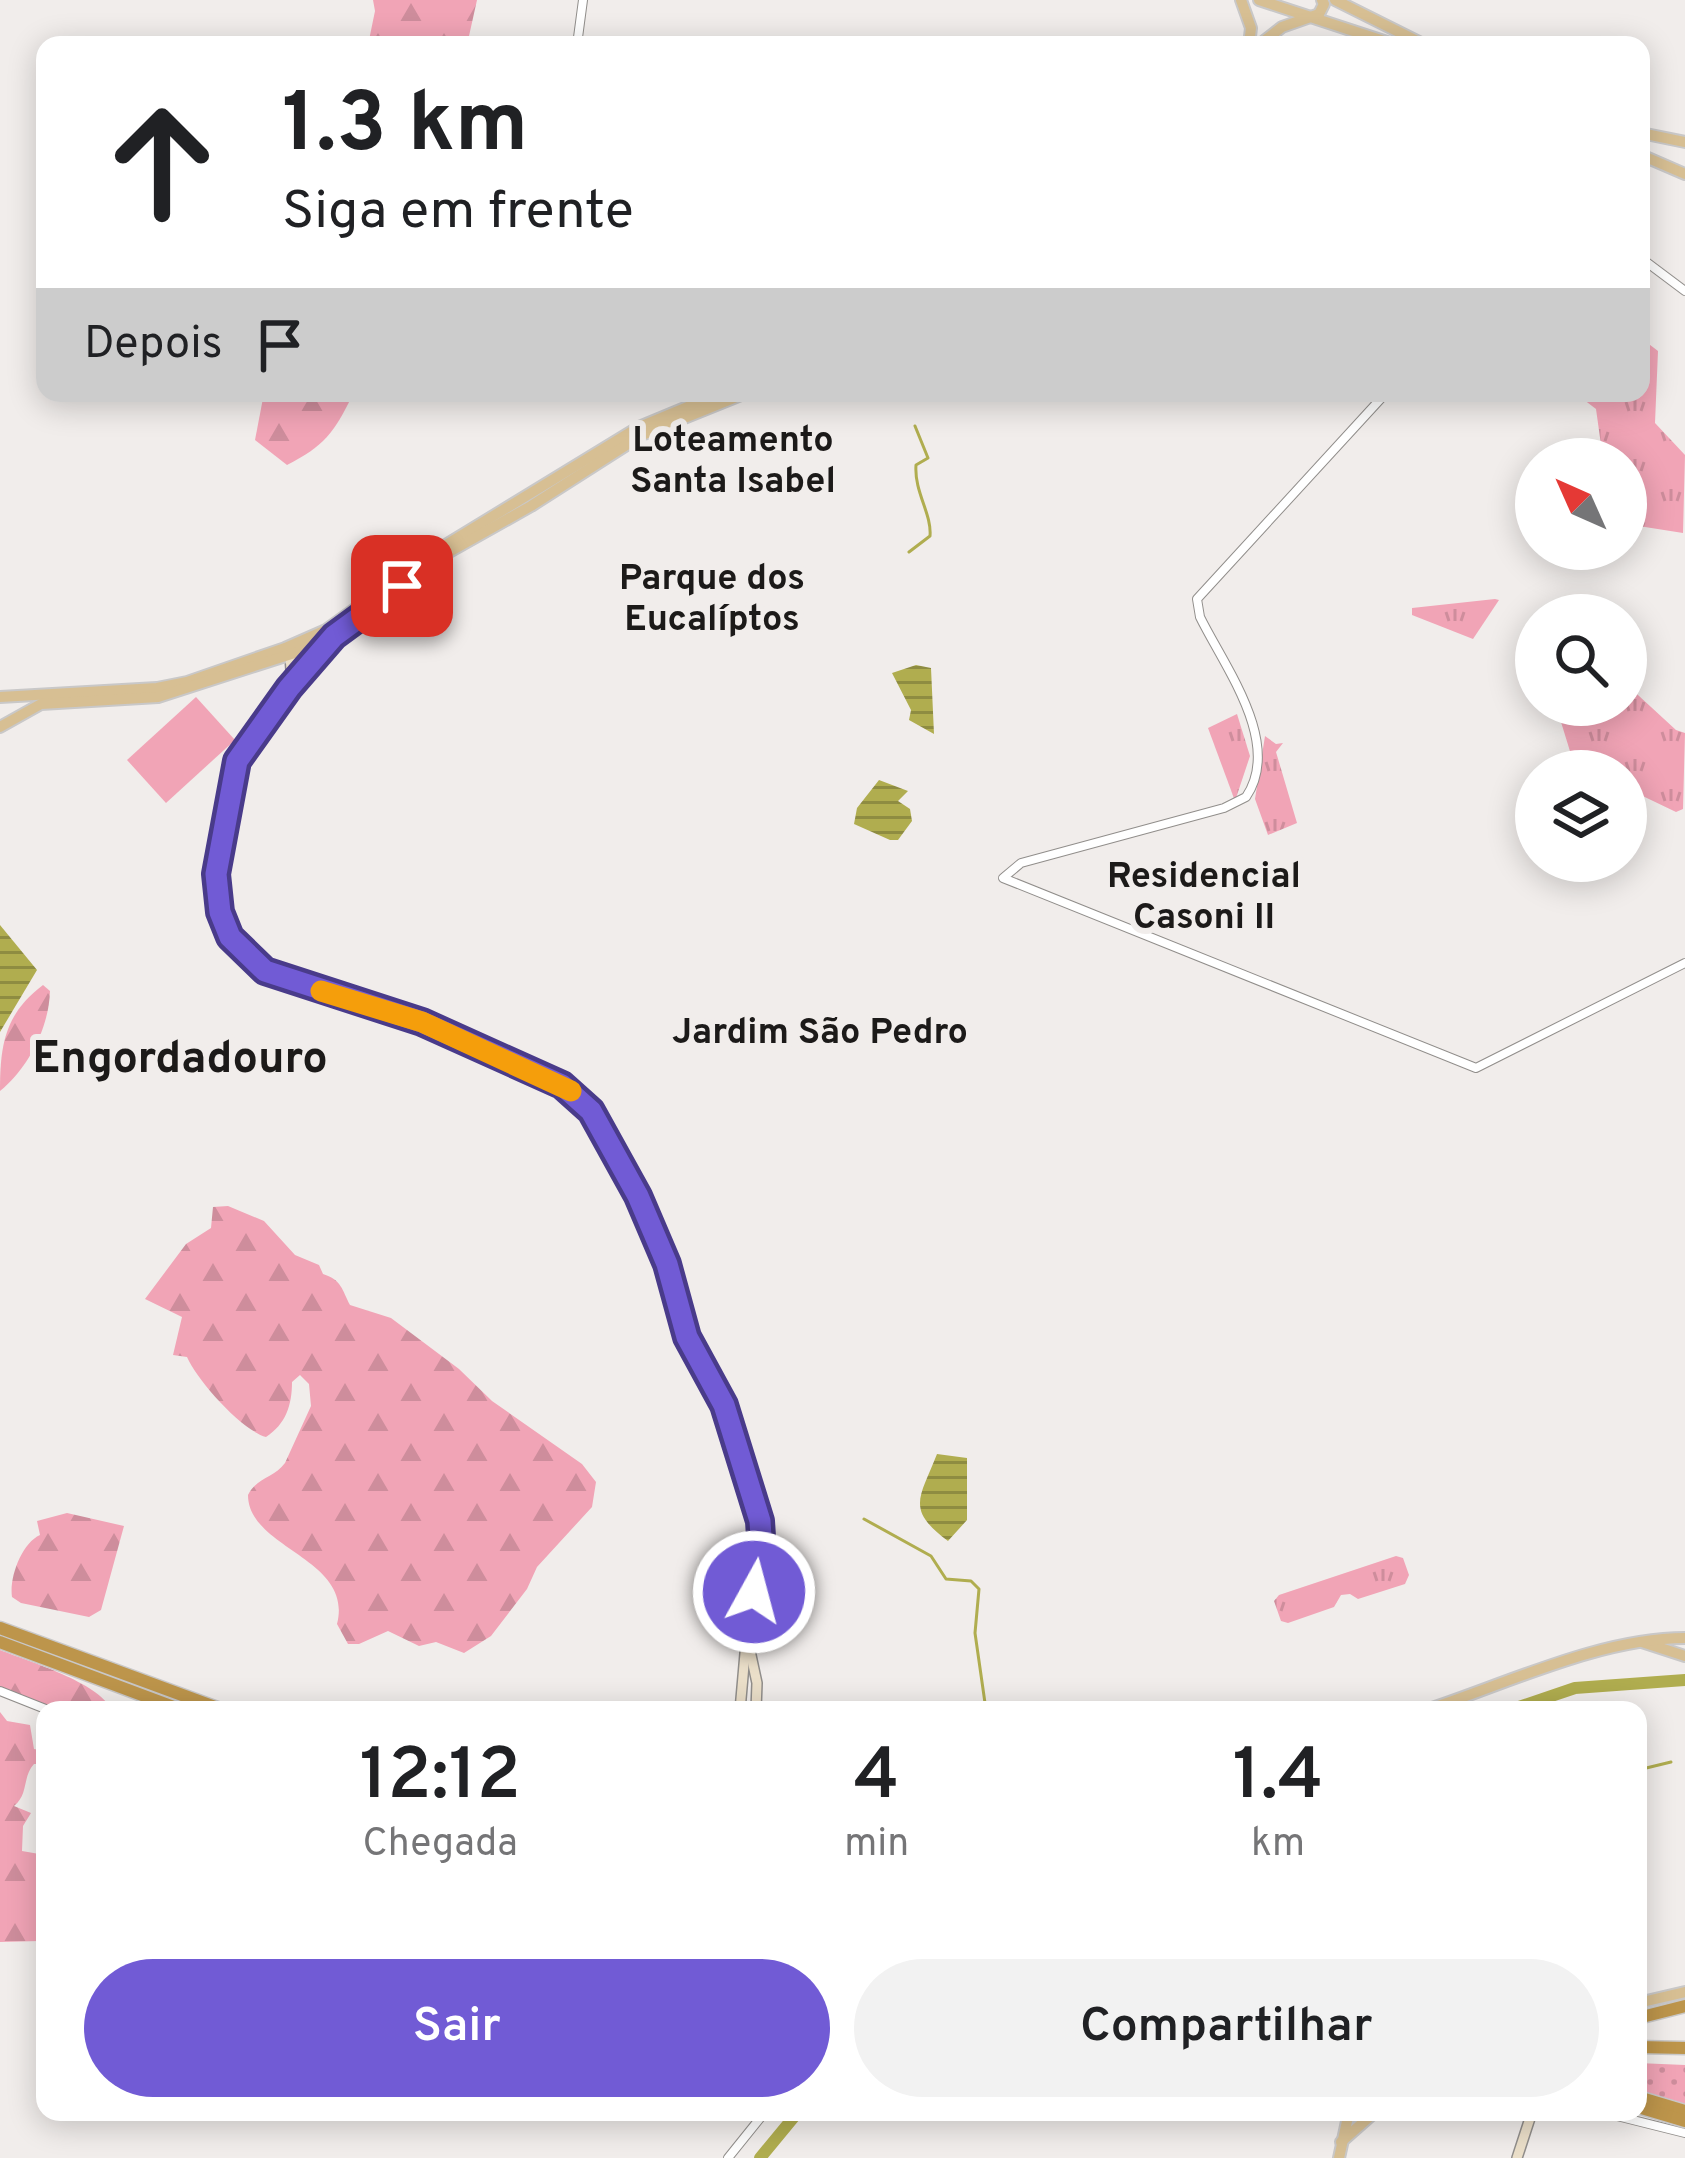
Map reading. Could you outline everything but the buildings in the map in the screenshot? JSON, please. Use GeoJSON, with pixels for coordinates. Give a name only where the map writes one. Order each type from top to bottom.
{"type":"FeatureCollection","features":[{"type":"Feature","properties":{"kind":"highway"},"geometry":{"type":"LineString","coordinates":[[0,1628],[199,1701]]}},
{"type":"Feature","properties":{"kind":"highway"},"geometry":{"type":"LineString","coordinates":[[0,1642],[158,1701]]}},
{"type":"Feature","properties":{"kind":"highway"},"geometry":{"type":"LineString","coordinates":[[1647,2016],[1685,2006]]}},
{"type":"Feature","properties":{"kind":"highway"},"geometry":{"type":"LineString","coordinates":[[1647,2051],[1685,2052]]}},
{"type":"Feature","properties":{"kind":"highway"},"geometry":{"type":"LineString","coordinates":[[1647,2100],[1685,2111]]}},
{"type":"Feature","properties":{"kind":"highway"},"geometry":{"type":"LineString","coordinates":[[1647,2110],[1685,2121]]}},
{"type":"Feature","properties":{"kind":"main road"},"geometry":{"type":"LineString","coordinates":[[1241,0],[1250,36]]}},
{"type":"Feature","properties":{"kind":"main road"},"geometry":{"type":"LineString","coordinates":[[1259,0],[1369,36]]}},
{"type":"Feature","properties":{"kind":"main road"},"geometry":{"type":"LineString","coordinates":[[1270,36],[1282,27],[1311,19],[1323,10],[1322,0]]}},
{"type":"Feature","properties":{"kind":"main road"},"geometry":{"type":"LineString","coordinates":[[1335,0],[1407,36]]}},
{"type":"Feature","properties":{"kind":"main road"},"geometry":{"type":"LineString","coordinates":[[1282,27],[1338,26]]}},
{"type":"Feature","properties":{"kind":"main road"},"geometry":{"type":"LineString","coordinates":[[1650,135],[1685,142]]}},
{"type":"Feature","properties":{"kind":"main road"},"geometry":{"type":"LineString","coordinates":[[1650,147],[1664,137]]}},
{"type":"Feature","properties":{"kind":"main road"},"geometry":{"type":"LineString","coordinates":[[1650,159],[1685,175]]}},
{"type":"Feature","properties":{"kind":"main road"},"geometry":{"type":"LineString","coordinates":[[700,402],[638,428],[431,554],[330,633],[245,748],[230,786],[216,874],[220,912],[230,937],[265,971],[422,1022],[562,1085],[591,1111],[638,1196],[667,1264],[687,1337],[724,1405],[760,1521],[762,1553],[746,1635],[741,1701]]}},
{"type":"Feature","properties":{"kind":"main road"},"geometry":{"type":"LineString","coordinates":[[0,697],[26,703],[158,697],[291,661],[435,560],[531,506],[642,434],[723,402]]}},
{"type":"Feature","properties":{"kind":"main road"},"geometry":{"type":"LineString","coordinates":[[0,727],[26,703],[187,682],[330,633]]}},
{"type":"Feature","properties":{"kind":"main road"},"geometry":{"type":"LineString","coordinates":[[291,661],[306,668]]}},
{"type":"Feature","properties":{"kind":"main road"},"geometry":{"type":"LineString","coordinates":[[291,661],[292,684]]}},
{"type":"Feature","properties":{"kind":"main road"},"geometry":{"type":"LineString","coordinates":[[746,1635],[757,1701]]}},
{"type":"Feature","properties":{"kind":"main road"},"geometry":{"type":"LineString","coordinates":[[1454,1701],[1639,1641],[1685,1647]]}},
{"type":"Feature","properties":{"kind":"main road"},"geometry":{"type":"LineString","coordinates":[[742,1690],[751,1687],[758,1694]]}},
{"type":"Feature","properties":{"kind":"main road"},"geometry":{"type":"LineString","coordinates":[[1647,2001],[1685,1992]]}},
{"type":"Feature","properties":{"kind":"main road"},"geometry":{"type":"LineString","coordinates":[[1339,2158],[1347,2121]]}},
{"type":"Feature","properties":{"kind":"main road"},"geometry":{"type":"LineString","coordinates":[[1341,2142],[1362,2121]]}},
{"type":"Feature","properties":{"kind":"main road"},"geometry":{"type":"LineString","coordinates":[[1517,2158],[1529,2121]]}},
{"type":"Feature","properties":{"kind":"street"},"geometry":{"type":"LineString","coordinates":[[578,36],[583,0]]}},
{"type":"Feature","properties":{"kind":"street"},"geometry":{"type":"LineString","coordinates":[[1650,265],[1685,291]]}},
{"type":"Feature","properties":{"kind":"street"},"geometry":{"type":"LineString","coordinates":[[1378,402],[1197,599],[1200,617],[1255,729],[1255,775],[1246,797],[1224,808],[1021,863],[1003,878],[1476,1068],[1685,963]]}},
{"type":"Feature","properties":{"kind":"street"},"geometry":{"type":"LineString","coordinates":[[0,1691],[36,1705]]}},
{"type":"Feature","properties":{"kind":"street"},"geometry":{"type":"LineString","coordinates":[[728,2158],[758,2121]]}},
{"type":"Feature","properties":{"kind":"street"},"geometry":{"type":"LineString","coordinates":[[1637,2121],[1685,2133]]}},
{"type":"Feature","properties":{"kind":"green space"},"geometry":{"type":"Polygon","coordinates":[[[373,0],[477,0],[469,36],[370,36],[373,0]]]}},
{"type":"Feature","properties":{"kind":"green space"},"geometry":{"type":"Polygon","coordinates":[[[1650,345],[1658,351],[1655,423],[1685,455],[1683,533],[1647,527],[1647,438],[1600,438],[1596,409],[1587,402],[1650,402],[1650,345]]]}},
{"type":"Feature","properties":{"kind":"green space"},"geometry":{"type":"Polygon","coordinates":[[[262,402],[349,402],[327,437],[287,465],[255,440],[262,402]]]}},
{"type":"Feature","properties":{"kind":"green space"},"geometry":{"type":"Polygon","coordinates":[[[1499,600],[1473,639],[1412,615],[1412,608],[1499,600]]]}},
{"type":"Feature","properties":{"kind":"green space"},"geometry":{"type":"Polygon","coordinates":[[[196,697],[235,740],[166,803],[127,760],[196,697]]]}},
{"type":"Feature","properties":{"kind":"green space"},"geometry":{"type":"Polygon","coordinates":[[[1647,703],[1685,733],[1683,809],[1676,812],[1647,798],[1647,750],[1570,750],[1562,726],[1647,726],[1647,703]]]}},
{"type":"Feature","properties":{"kind":"green space"},"geometry":{"type":"Polygon","coordinates":[[[1237,714],[1250,756],[1235,801],[1208,728],[1237,714]]]}},
{"type":"Feature","properties":{"kind":"green space"},"geometry":{"type":"Polygon","coordinates":[[[1265,736],[1283,743],[1276,752],[1297,823],[1268,835],[1255,799],[1265,736]]]}},
{"type":"Feature","properties":{"kind":"green space"},"geometry":{"type":"Polygon","coordinates":[[[43,985],[50,991],[41,1034],[27,1060],[0,1091],[7,1032],[20,1008],[43,985]]]}},
{"type":"Feature","properties":{"kind":"green space"},"geometry":{"type":"Polygon","coordinates":[[[228,1206],[264,1221],[295,1255],[319,1265],[323,1274],[338,1282],[350,1305],[391,1318],[459,1369],[492,1401],[582,1464],[596,1482],[592,1507],[537,1567],[527,1589],[491,1636],[464,1653],[436,1642],[419,1646],[388,1631],[348,1644],[337,1624],[338,1602],[330,1584],[264,1529],[253,1513],[248,1495],[285,1463],[311,1406],[309,1384],[300,1375],[292,1382],[283,1420],[266,1437],[256,1432],[221,1403],[187,1357],[173,1355],[182,1317],[145,1299],[186,1244],[211,1228],[213,1207],[228,1206]]]}},
{"type":"Feature","properties":{"kind":"green space"},"geometry":{"type":"Polygon","coordinates":[[[67,1513],[124,1526],[101,1610],[89,1617],[12,1597],[18,1562],[40,1535],[37,1521],[67,1513]]]}},
{"type":"Feature","properties":{"kind":"green space"},"geometry":{"type":"Polygon","coordinates":[[[1396,1556],[1403,1558],[1409,1575],[1405,1584],[1358,1599],[1341,1595],[1334,1607],[1288,1623],[1281,1621],[1274,1601],[1279,1595],[1396,1556]]]}},
{"type":"Feature","properties":{"kind":"green space"},"geometry":{"type":"Polygon","coordinates":[[[0,1650],[78,1682],[105,1701],[36,1701],[36,1707],[0,1693],[0,1650]]]}},
{"type":"Feature","properties":{"kind":"green space"},"geometry":{"type":"Polygon","coordinates":[[[0,1712],[7,1721],[30,1725],[36,1749],[36,1764],[14,1806],[31,1813],[23,1826],[22,1851],[36,1853],[36,1941],[0,1942],[0,1712]]]}},
{"type":"Feature","properties":{"kind":"green space"},"geometry":{"type":"Polygon","coordinates":[[[1647,2063],[1685,2065],[1685,2107],[1647,2096],[1647,2063]]]}},
{"type":"Feature","properties":{"kind":"shaded area"},"geometry":{"type":"Polygon","coordinates":[[[916,665],[931,668],[934,734],[909,720],[911,710],[892,673],[916,665]]]}},
{"type":"Feature","properties":{"kind":"shaded area"},"geometry":{"type":"Polygon","coordinates":[[[879,780],[908,791],[898,801],[910,809],[912,821],[898,840],[854,824],[857,808],[879,780]]]}},
{"type":"Feature","properties":{"kind":"shaded area"},"geometry":{"type":"Polygon","coordinates":[[[0,925],[37,970],[0,1032],[0,925]]]}},
{"type":"Feature","properties":{"kind":"shaded area"},"geometry":{"type":"Polygon","coordinates":[[[937,1454],[967,1458],[967,1520],[948,1541],[921,1511],[922,1492],[937,1454]]]}},
{"type":"Feature","properties":{"kind":"waterway"},"geometry":{"type":"LineString","coordinates":[[909,552],[930,536],[916,475],[916,465],[928,458],[915,426]]}},
{"type":"Feature","properties":{"kind":"waterway"},"geometry":{"type":"LineString","coordinates":[[864,1519],[931,1556],[946,1579],[971,1581],[979,1589],[975,1633],[985,1701]]}},
{"type":"Feature","properties":{"kind":"waterway"},"geometry":{"type":"LineString","coordinates":[[1537,1701],[1575,1688],[1685,1680]]}},
{"type":"Feature","properties":{"kind":"waterway"},"geometry":{"type":"LineString","coordinates":[[1647,1768],[1671,1762]]}},
{"type":"Feature","properties":{"kind":"waterway"},"geometry":{"type":"LineString","coordinates":[[760,2158],[791,2121]]}},
{"type":"Feature","properties":{"kind":"slow traffic"},"geometry":{"type":"LineString","coordinates":[[321,991],[422,1022],[571,1091]]}},
{"type":"Feature","properties":{"kind":"district","name":"Loteamento Santa Isabel"},"geometry":{"type":"Point","coordinates":[733,462]}},
{"type":"Feature","properties":{"kind":"district","name":"Parque dos Eucalíptos"},"geometry":{"type":"Point","coordinates":[712,600]}},
{"type":"Feature","properties":{"kind":"district","name":"Residencial Casoni II"},"geometry":{"type":"Point","coordinates":[1204,898]}},
{"type":"Feature","properties":{"kind":"district","name":"Jardim São Pedro"},"geometry":{"type":"Point","coordinates":[820,1034]}},
{"type":"Feature","properties":{"kind":"district","name":"Engordadouro"},"geometry":{"type":"Point","coordinates":[180,1060]}},
{"type":"Feature","properties":{"kind":"route"},"geometry":{"type":"LineString","coordinates":[[402,586],[334,636],[289,688],[237,761],[216,874],[220,912],[230,937],[265,971],[422,1022],[562,1085],[591,1111],[638,1196],[667,1264],[687,1337],[724,1405],[760,1521],[762,1553],[754,1592]]}}]}
